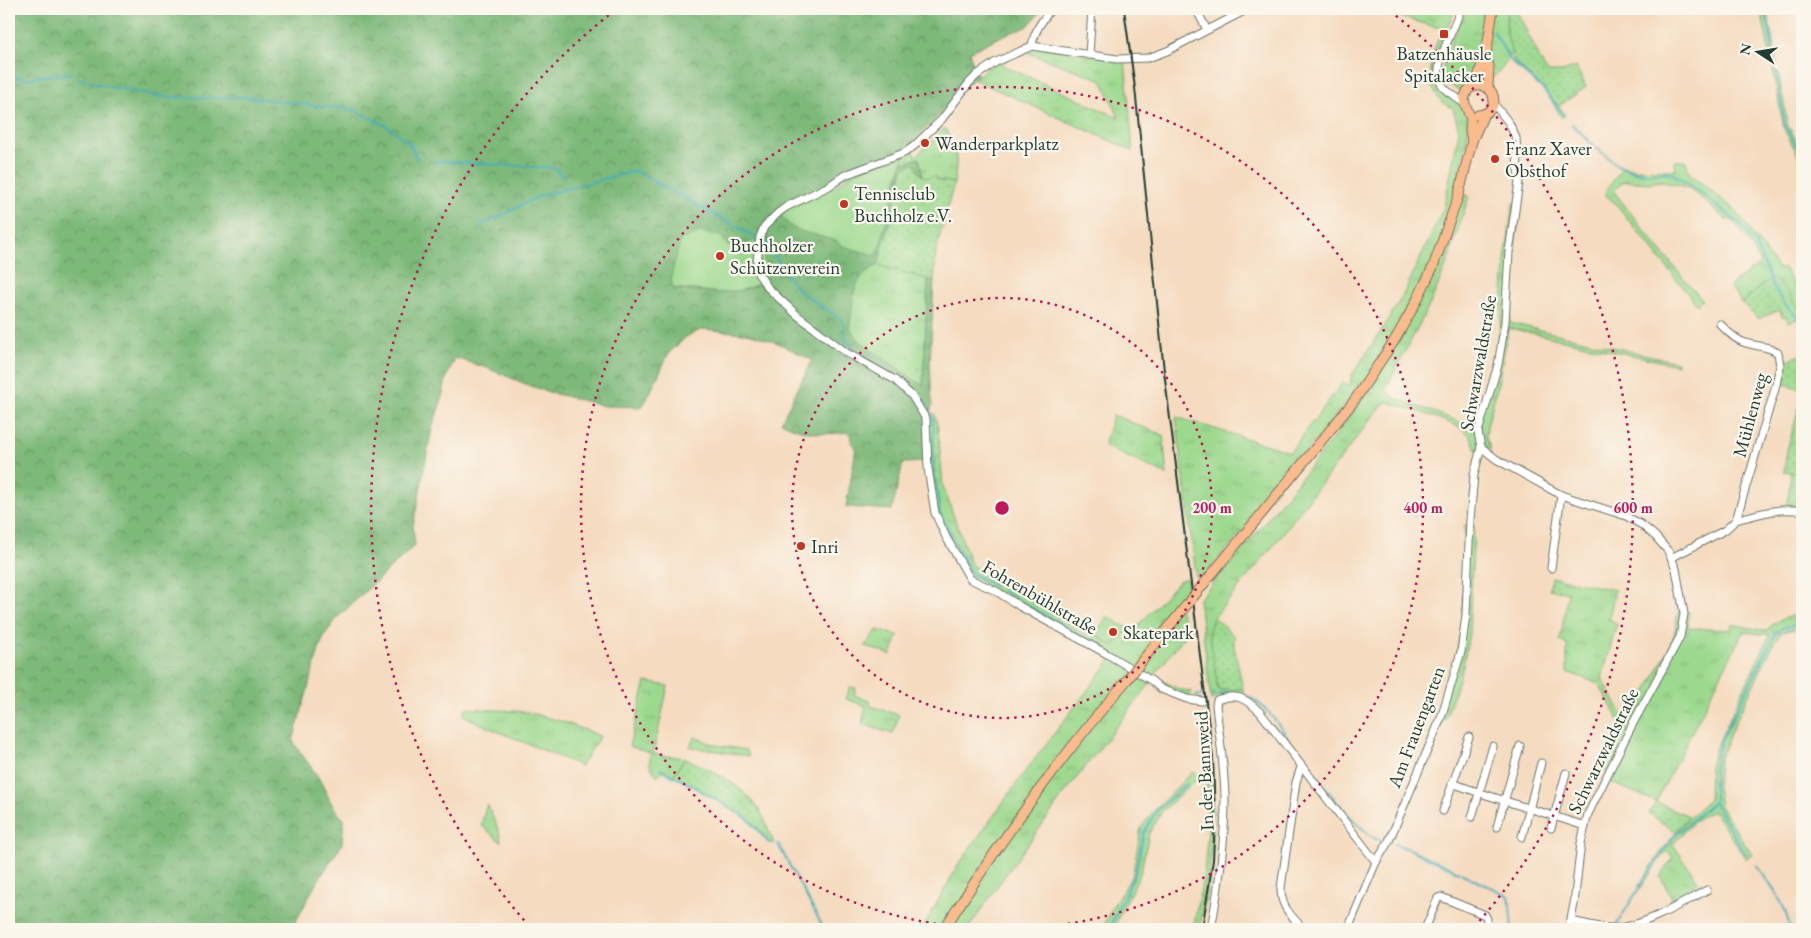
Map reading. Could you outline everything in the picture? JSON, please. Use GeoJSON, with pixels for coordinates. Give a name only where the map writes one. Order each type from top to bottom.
{"type":"FeatureCollection","features":[{"type":"Feature","properties":{"kind":"main road"},"geometry":{"type":"LineString","coordinates":[[1472,141],[1471,119],[1466,107],[1469,90],[1477,82],[1486,55],[1493,9]]}},
{"type":"Feature","properties":{"kind":"main road"},"geometry":{"type":"LineString","coordinates":[[944,929],[1001,844],[1052,775],[1181,612],[1354,401],[1406,321],[1433,267],[1459,194],[1472,141],[1480,119],[1494,104],[1493,95],[1488,88],[1486,55]]}},
{"type":"Feature","properties":{"kind":"main road"},"geometry":{"type":"LineString","coordinates":[[1469,90],[1479,85],[1488,88]]}},
{"type":"Feature","properties":{"kind":"main road"},"geometry":{"type":"LineString","coordinates":[[1466,107],[1475,115],[1486,114]]}},
{"type":"Feature","properties":{"kind":"street"},"geometry":{"type":"LineString","coordinates":[[1051,9],[1037,28],[1032,46],[1117,59],[1148,58],[1167,51],[1248,9]]}},
{"type":"Feature","properties":{"kind":"street"},"geometry":{"type":"LineString","coordinates":[[1089,56],[1092,9]]}},
{"type":"Feature","properties":{"kind":"street"},"geometry":{"type":"LineString","coordinates":[[1196,9],[1207,30]]}},
{"type":"Feature","properties":{"kind":"street"},"geometry":{"type":"LineString","coordinates":[[1460,9],[1439,65],[1442,84],[1466,107]]}},
{"type":"Feature","properties":{"kind":"street","name":"Fohrenbühlstraße"},"geometry":{"type":"LineString","coordinates":[[1032,46],[996,62],[977,75],[942,119],[904,153],[845,175],[815,194],[786,207],[764,226],[760,239],[757,272],[768,288],[797,315],[847,353],[895,380],[912,396],[926,419],[928,468],[935,513],[946,537],[970,579],[1107,654],[1152,681],[1161,689],[1187,699],[1202,701]]}},
{"type":"Feature","properties":{"kind":"street"},"geometry":{"type":"LineString","coordinates":[[1453,94],[1469,90]]}},
{"type":"Feature","properties":{"kind":"street","name":"Schwarzwaldstraße"},"geometry":{"type":"LineString","coordinates":[[1494,104],[1513,130],[1516,138],[1519,182],[1509,252],[1505,322],[1498,365],[1478,432],[1481,447],[1496,459],[1561,495],[1626,516],[1642,525],[1668,551],[1679,580],[1684,614],[1680,638],[1632,725],[1584,826],[1569,929]]}},
{"type":"Feature","properties":{"kind":"street"},"geometry":{"type":"LineString","coordinates":[[1486,114],[1504,117]]}},
{"type":"Feature","properties":{"kind":"street","name":"Mühlenweg"},"geometry":{"type":"LineString","coordinates":[[1720,324],[1733,337],[1742,342],[1771,348],[1778,354],[1780,366],[1759,445],[1736,520]]}},
{"type":"Feature","properties":{"kind":"street","name":"Am Frauengarten"},"geometry":{"type":"LineString","coordinates":[[1348,929],[1376,862],[1388,843],[1441,718],[1461,652],[1466,616],[1474,475],[1481,447]]}},
{"type":"Feature","properties":{"kind":"street"},"geometry":{"type":"LineString","coordinates":[[1550,568],[1561,495]]}},
{"type":"Feature","properties":{"kind":"street"},"geometry":{"type":"LineString","coordinates":[[1671,558],[1725,530],[1736,520],[1782,509],[1802,511]]}},
{"type":"Feature","properties":{"kind":"street","name":"In der Bannweid"},"geometry":{"type":"LineString","coordinates":[[1211,929],[1220,882],[1225,798],[1217,700],[1236,696],[1247,700],[1260,712],[1301,766]]}},
{"type":"Feature","properties":{"kind":"street"},"geometry":{"type":"LineString","coordinates":[[1443,812],[1468,737]]}},
{"type":"Feature","properties":{"kind":"street"},"geometry":{"type":"LineString","coordinates":[[1472,817],[1493,746]]}},
{"type":"Feature","properties":{"kind":"street"},"geometry":{"type":"LineString","coordinates":[[1496,827],[1520,746]]}},
{"type":"Feature","properties":{"kind":"street"},"geometry":{"type":"LineString","coordinates":[[1522,837],[1541,763]]}},
{"type":"Feature","properties":{"kind":"street"},"geometry":{"type":"LineString","coordinates":[[1301,766],[1376,862]]}},
{"type":"Feature","properties":{"kind":"street"},"geometry":{"type":"LineString","coordinates":[[1301,766],[1296,782],[1282,900],[1285,907],[1303,929]]}},
{"type":"Feature","properties":{"kind":"street"},"geometry":{"type":"LineString","coordinates":[[1551,828],[1556,816],[1566,773]]}},
{"type":"Feature","properties":{"kind":"street"},"geometry":{"type":"LineString","coordinates":[[1452,783],[1504,802],[1530,808],[1584,826]]}},
{"type":"Feature","properties":{"kind":"street"},"geometry":{"type":"LineString","coordinates":[[1571,921],[1615,928],[1644,921],[1707,890]]}},
{"type":"Feature","properties":{"kind":"street"},"geometry":{"type":"LineString","coordinates":[[1425,929],[1438,898],[1441,897],[1485,915],[1487,919],[1485,929]]}},
{"type":"Feature","properties":{"kind":"green space"},"geometry":{"type":"Polygon","coordinates":[[[9,9],[1043,9],[1027,27],[1004,35],[969,52],[977,75],[903,151],[828,184],[786,221],[788,224],[838,241],[840,245],[876,255],[903,163],[919,158],[923,177],[904,167],[878,265],[868,271],[857,284],[854,291],[849,327],[863,344],[923,386],[928,279],[934,281],[930,361],[932,405],[930,415],[926,419],[928,462],[903,463],[892,510],[846,507],[856,448],[851,443],[852,437],[847,432],[813,433],[781,422],[812,360],[778,343],[751,334],[703,329],[686,337],[669,353],[646,401],[641,407],[605,406],[552,393],[455,358],[446,379],[442,399],[432,428],[413,527],[415,545],[338,617],[326,633],[320,646],[293,741],[318,777],[336,810],[344,819],[342,844],[314,887],[292,929],[9,929],[9,9]],[[725,241],[673,289],[720,293],[742,290],[764,283],[766,276],[763,245],[728,246],[725,241]]]}},
{"type":"Feature","properties":{"kind":"green space"},"geometry":{"type":"Polygon","coordinates":[[[1372,9],[1454,9],[1438,49],[1434,65],[1435,82],[1442,93],[1458,104],[1466,114],[1468,121],[1467,142],[1455,193],[1469,196],[1446,266],[1430,304],[1385,390],[1395,398],[1471,426],[1475,425],[1496,356],[1501,321],[1505,261],[1513,203],[1520,203],[1512,274],[1510,323],[1677,362],[1677,365],[1509,328],[1487,426],[1486,438],[1491,449],[1475,449],[1468,434],[1450,423],[1388,402],[1382,405],[1273,546],[1212,620],[1218,690],[1243,689],[1245,697],[1224,695],[1211,700],[1199,599],[1240,553],[1331,441],[1373,385],[1364,380],[1249,524],[1197,583],[1176,417],[1290,452],[1342,383],[1350,385],[1352,375],[1404,293],[1444,207],[1459,131],[1453,108],[1440,100],[1432,84],[1431,65],[1433,55],[1443,29],[1372,9]]]}},
{"type":"Feature","properties":{"kind":"green space"},"geometry":{"type":"Polygon","coordinates":[[[1476,9],[1507,9],[1506,30],[1512,53],[1498,73],[1490,78],[1476,78],[1463,91],[1451,85],[1445,77],[1443,67],[1445,56],[1465,12],[1476,9]]]}},
{"type":"Feature","properties":{"kind":"green space"},"geometry":{"type":"Polygon","coordinates":[[[1507,9],[1516,9],[1548,72],[1563,72],[1576,67],[1586,87],[1559,106],[1513,59],[1506,30],[1507,9]]]}},
{"type":"Feature","properties":{"kind":"green space"},"geometry":{"type":"Polygon","coordinates":[[[1761,9],[1767,9],[1788,126],[1802,150],[1802,163],[1784,129],[1761,9]]]}},
{"type":"Feature","properties":{"kind":"green space"},"geometry":{"type":"Polygon","coordinates":[[[1032,46],[1125,60],[1133,151],[973,79],[996,62],[1119,118],[1102,80],[1023,51],[1032,46]]]}},
{"type":"Feature","properties":{"kind":"green space"},"geometry":{"type":"Polygon","coordinates":[[[1513,59],[1559,106],[1565,115],[1562,118],[1543,90],[1512,63],[1513,59]]]}},
{"type":"Feature","properties":{"kind":"green space"},"geometry":{"type":"Polygon","coordinates":[[[945,128],[956,154],[954,183],[923,177],[919,158],[903,163],[904,155],[912,149],[916,156],[945,128]]]}},
{"type":"Feature","properties":{"kind":"green space","name":"Tennisclub Buchholz e.V."},"geometry":{"type":"Polygon","coordinates":[[[904,155],[877,256],[840,245],[837,241],[797,230],[788,224],[781,215],[786,209],[817,196],[860,170],[904,155]]]}},
{"type":"Feature","properties":{"kind":"green space"},"geometry":{"type":"Polygon","coordinates":[[[1675,161],[1686,161],[1689,173],[1736,211],[1778,269],[1784,268],[1802,297],[1802,319],[1793,301],[1764,283],[1742,303],[1730,286],[1760,264],[1758,258],[1741,230],[1732,220],[1725,219],[1691,189],[1661,181],[1649,183],[1627,181],[1622,182],[1615,190],[1615,193],[1702,300],[1697,305],[1616,204],[1604,194],[1623,166],[1634,169],[1676,170],[1675,161]]]}},
{"type":"Feature","properties":{"kind":"green space"},"geometry":{"type":"Polygon","coordinates":[[[915,163],[919,173],[924,177],[935,176],[936,180],[954,183],[936,251],[934,281],[878,265],[904,167],[915,163]]]}},
{"type":"Feature","properties":{"kind":"green space","name":"Buchholzer Schützenverein"},"geometry":{"type":"Polygon","coordinates":[[[699,232],[721,236],[728,246],[745,245],[753,241],[763,245],[766,276],[764,282],[742,290],[720,293],[673,289],[671,277],[680,240],[699,232]]]}},
{"type":"Feature","properties":{"kind":"green space"},"geometry":{"type":"Polygon","coordinates":[[[878,265],[928,279],[923,387],[863,344],[849,327],[854,291],[857,283],[868,271],[878,265]]]}},
{"type":"Feature","properties":{"kind":"green space"},"geometry":{"type":"Polygon","coordinates":[[[1773,279],[1787,291],[1795,302],[1802,321],[1802,332],[1799,319],[1788,322],[1786,316],[1782,317],[1780,310],[1758,319],[1742,303],[1764,283],[1773,279]]]}},
{"type":"Feature","properties":{"kind":"green space"},"geometry":{"type":"Polygon","coordinates":[[[1802,354],[1802,389],[1780,383],[1785,361],[1802,354]]]}},
{"type":"Feature","properties":{"kind":"green space"},"geometry":{"type":"Polygon","coordinates":[[[1802,397],[1802,454],[1797,473],[1802,474],[1802,508],[1787,506],[1791,472],[1784,471],[1787,450],[1802,397]]]}},
{"type":"Feature","properties":{"kind":"green space"},"geometry":{"type":"Polygon","coordinates":[[[934,413],[938,428],[943,486],[973,566],[1093,638],[1096,634],[1113,646],[1124,633],[1137,627],[1179,581],[1187,578],[1189,593],[1178,606],[1188,631],[1154,676],[1178,689],[1192,692],[1188,699],[1152,681],[1068,789],[968,929],[922,929],[959,864],[1027,769],[1113,657],[971,577],[935,513],[926,419],[934,413]]]}},
{"type":"Feature","properties":{"kind":"green space"},"geometry":{"type":"Polygon","coordinates":[[[1113,415],[1163,435],[1167,475],[1104,446],[1113,415]]]}},
{"type":"Feature","properties":{"kind":"green space"},"geometry":{"type":"Polygon","coordinates":[[[1465,525],[1474,526],[1469,633],[1463,666],[1445,720],[1436,718],[1454,668],[1462,622],[1465,525]]]}},
{"type":"Feature","properties":{"kind":"green space"},"geometry":{"type":"Polygon","coordinates":[[[1552,577],[1615,590],[1609,619],[1617,623],[1602,678],[1623,716],[1631,718],[1673,641],[1678,612],[1689,612],[1688,628],[1731,630],[1732,624],[1767,631],[1774,623],[1802,612],[1802,627],[1782,632],[1775,641],[1731,731],[1719,761],[1717,785],[1720,806],[1752,855],[1746,859],[1714,811],[1702,816],[1691,824],[1673,844],[1698,882],[1693,885],[1695,890],[1674,902],[1660,876],[1673,858],[1668,851],[1662,856],[1641,888],[1638,887],[1678,830],[1709,800],[1710,766],[1715,749],[1770,635],[1743,632],[1656,802],[1610,782],[1613,776],[1601,769],[1622,728],[1599,684],[1567,672],[1567,645],[1560,641],[1568,593],[1549,589],[1552,577]]]}},
{"type":"Feature","properties":{"kind":"green space","name":"Skatepark"},"geometry":{"type":"Polygon","coordinates":[[[1107,616],[1131,630],[1124,633],[1113,646],[1096,634],[1107,616]]]}},
{"type":"Feature","properties":{"kind":"green space"},"geometry":{"type":"Polygon","coordinates":[[[1214,617],[1234,636],[1234,646],[1243,689],[1218,690],[1209,630],[1214,617]]]}},
{"type":"Feature","properties":{"kind":"green space"},"geometry":{"type":"Polygon","coordinates":[[[877,630],[898,635],[891,655],[865,646],[877,630]]]}},
{"type":"Feature","properties":{"kind":"green space"},"geometry":{"type":"Polygon","coordinates":[[[646,682],[668,686],[653,754],[685,758],[673,776],[663,771],[657,776],[650,766],[650,753],[629,746],[646,682]]]}},
{"type":"Feature","properties":{"kind":"green space"},"geometry":{"type":"Polygon","coordinates":[[[850,687],[856,688],[854,695],[871,702],[870,706],[899,715],[893,734],[862,724],[866,706],[846,699],[850,687]]]}},
{"type":"Feature","properties":{"kind":"green space"},"geometry":{"type":"Polygon","coordinates":[[[466,708],[527,712],[564,722],[600,736],[581,766],[480,724],[463,715],[466,708]]]}},
{"type":"Feature","properties":{"kind":"green space"},"geometry":{"type":"Polygon","coordinates":[[[694,737],[716,745],[746,750],[749,756],[690,747],[694,737]]]}},
{"type":"Feature","properties":{"kind":"green space"},"geometry":{"type":"Polygon","coordinates":[[[1209,750],[1213,817],[1212,840],[1204,907],[1199,929],[1193,929],[1204,872],[1208,830],[1206,753],[1209,750]]]}},
{"type":"Feature","properties":{"kind":"green space"},"geometry":{"type":"Polygon","coordinates":[[[685,758],[715,773],[743,792],[760,812],[774,843],[769,843],[748,819],[673,776],[685,758]]]}},
{"type":"Feature","properties":{"kind":"green space"},"geometry":{"type":"Polygon","coordinates":[[[1192,772],[1201,776],[1162,811],[1149,833],[1141,871],[1113,929],[1102,929],[1115,902],[1133,873],[1141,828],[1153,812],[1192,772]]]}},
{"type":"Feature","properties":{"kind":"green space"},"geometry":{"type":"Polygon","coordinates":[[[1656,802],[1689,816],[1675,832],[1649,813],[1656,802]]]}},
{"type":"Feature","properties":{"kind":"green space"},"geometry":{"type":"Polygon","coordinates":[[[487,804],[499,831],[501,842],[481,825],[487,804]]]}},
{"type":"Feature","properties":{"kind":"waterway"},"geometry":{"type":"LineString","coordinates":[[1481,9],[1488,24]]}},
{"type":"Feature","properties":{"kind":"waterway"},"geometry":{"type":"LineString","coordinates":[[1766,9],[1785,126],[1802,155]]}},
{"type":"Feature","properties":{"kind":"waterway"},"geometry":{"type":"LineString","coordinates":[[1494,32],[1510,60],[1544,89],[1564,116]]}},
{"type":"Feature","properties":{"kind":"waterway"},"geometry":{"type":"LineString","coordinates":[[9,76],[28,79],[71,73]]}},
{"type":"Feature","properties":{"kind":"waterway"},"geometry":{"type":"LineString","coordinates":[[77,78],[106,86],[163,97],[245,97],[354,110],[387,126],[409,143],[418,160]]}},
{"type":"Feature","properties":{"kind":"waterway"},"geometry":{"type":"LineString","coordinates":[[1572,124],[1617,165],[1642,174],[1666,172],[1675,175],[1741,225],[1755,243],[1773,286],[1786,306],[1802,321]]}},
{"type":"Feature","properties":{"kind":"waterway"},"geometry":{"type":"LineString","coordinates":[[435,161],[555,168],[563,177]]}},
{"type":"Feature","properties":{"kind":"waterway"},"geometry":{"type":"LineString","coordinates":[[479,227],[539,196],[635,171],[757,238]]}},
{"type":"Feature","properties":{"kind":"waterway"},"geometry":{"type":"LineString","coordinates":[[761,240],[768,243],[784,272],[798,290],[843,321],[845,340],[871,363]]}},
{"type":"Feature","properties":{"kind":"waterway"},"geometry":{"type":"LineString","coordinates":[[904,385],[923,399],[933,419],[934,469],[940,513],[972,574],[995,586]]}},
{"type":"Feature","properties":{"kind":"waterway"},"geometry":{"type":"LineString","coordinates":[[1003,591],[1083,637]]}},
{"type":"Feature","properties":{"kind":"waterway"},"geometry":{"type":"LineString","coordinates":[[1746,855],[1714,802],[1714,768],[1721,741],[1775,634],[1782,628],[1802,623]]}},
{"type":"Feature","properties":{"kind":"waterway"},"geometry":{"type":"LineString","coordinates":[[1140,669],[1152,677]]}},
{"type":"Feature","properties":{"kind":"waterway"},"geometry":{"type":"LineString","coordinates":[[1220,694],[1236,693],[1253,699],[1268,711],[1290,741]]}},
{"type":"Feature","properties":{"kind":"waterway"},"geometry":{"type":"LineString","coordinates":[[1211,695],[1215,694]]}},
{"type":"Feature","properties":{"kind":"waterway"},"geometry":{"type":"LineString","coordinates":[[1196,696],[1202,695]]}},
{"type":"Feature","properties":{"kind":"waterway"},"geometry":{"type":"LineString","coordinates":[[1293,745],[1322,784],[1347,813],[1371,836],[1382,842]]}},
{"type":"Feature","properties":{"kind":"waterway"},"geometry":{"type":"LineString","coordinates":[[660,769],[693,786],[748,819],[769,843]]}},
{"type":"Feature","properties":{"kind":"waterway"},"geometry":{"type":"LineString","coordinates":[[1109,929],[1136,871],[1144,832],[1158,809],[1187,784]]}},
{"type":"Feature","properties":{"kind":"waterway"},"geometry":{"type":"LineString","coordinates":[[1615,927],[1649,872],[1675,835],[1714,802]]}},
{"type":"Feature","properties":{"kind":"waterway"},"geometry":{"type":"LineString","coordinates":[[778,844],[824,929]]}},
{"type":"Feature","properties":{"kind":"waterway"},"geometry":{"type":"LineString","coordinates":[[1394,844],[1412,850],[1509,896],[1512,929]]}},
{"type":"Feature","properties":{"kind":"waterway"},"geometry":{"type":"LineString","coordinates":[[1756,865],[1785,910],[1790,929]]}},
{"type":"Feature","properties":{"kind":"railway"},"geometry":{"type":"LineString","coordinates":[[1124,9],[1135,88],[1164,371],[1213,758],[1215,820],[1213,860],[1202,929]]}},
{"type":"Feature","properties":{"kind":"place","name":"Batzenhäusle Spitalacker"},"geometry":{"type":"Point","coordinates":[1444,34]}},
{"type":"Feature","properties":{"kind":"place","name":"Wanderparkplatz"},"geometry":{"type":"Point","coordinates":[925,143]}},
{"type":"Feature","properties":{"kind":"place","name":"Franz Xaver Obsthof"},"geometry":{"type":"Point","coordinates":[1495,159]}},
{"type":"Feature","properties":{"kind":"place","name":"Tennisclub Buchholz e.V."},"geometry":{"type":"Point","coordinates":[844,204]}},
{"type":"Feature","properties":{"kind":"place","name":"Buchholzer Schützenverein"},"geometry":{"type":"Point","coordinates":[720,256]}},
{"type":"Feature","properties":{"kind":"place","name":"Inri"},"geometry":{"type":"Point","coordinates":[801,546]}},
{"type":"Feature","properties":{"kind":"place","name":"Skatepark"},"geometry":{"type":"Point","coordinates":[1113,632]}}]}
